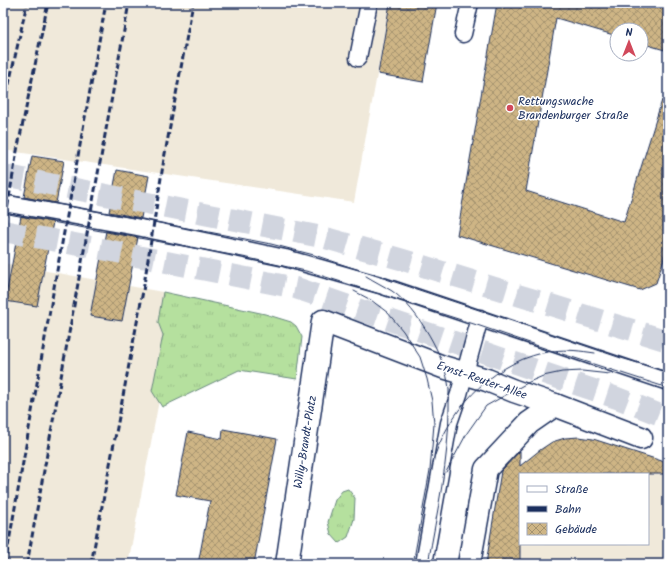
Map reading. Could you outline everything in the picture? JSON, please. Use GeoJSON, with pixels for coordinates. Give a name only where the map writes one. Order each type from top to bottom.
{"type":"FeatureCollection","features":[{"type":"Feature","properties":{"kind":"street","name":"Ernst-Reuter-Allee"},"geometry":{"type":"LineString","coordinates":[[323,321],[443,366],[556,405],[641,438]]}},
{"type":"Feature","properties":{"kind":"street","name":"Willy-Brandt-Platz"},"geometry":{"type":"LineString","coordinates":[[286,564],[323,321]]}},
{"type":"Feature","properties":{"kind":"street"},"geometry":{"type":"LineString","coordinates":[[469,564],[486,469],[529,423],[556,405]]}},
{"type":"Feature","properties":{"kind":"lane"},"geometry":{"type":"LineString","coordinates":[[358,58],[369,3]]}},
{"type":"Feature","properties":{"kind":"lane"},"geometry":{"type":"LineString","coordinates":[[463,34],[470,3]]}},
{"type":"Feature","properties":{"kind":"lane"},"geometry":{"type":"LineString","coordinates":[[3,203],[137,227],[285,258],[380,285],[668,382]]}},
{"type":"Feature","properties":{"kind":"lane"},"geometry":{"type":"LineString","coordinates":[[424,564],[449,423],[480,318]]}},
{"type":"Feature","properties":{"kind":"shaded area"},"geometry":{"type":"Polygon","coordinates":[[[3,3],[390,3],[354,202],[3,150],[3,3]]]}},
{"type":"Feature","properties":{"kind":"shaded area"},"geometry":{"type":"Polygon","coordinates":[[[3,263],[179,295],[128,564],[3,564],[3,263]]]}},
{"type":"Feature","properties":{"kind":"shaded area"},"geometry":{"type":"Polygon","coordinates":[[[579,437],[593,439],[668,463],[668,564],[486,564],[501,472],[519,474],[519,545],[649,545],[649,473],[529,461],[540,450],[552,442],[565,438],[579,437]]]}},
{"type":"Feature","properties":{"kind":"green space"},"geometry":{"type":"Polygon","coordinates":[[[163,292],[265,314],[291,322],[296,326],[302,337],[297,379],[239,370],[162,407],[152,391],[163,335],[158,322],[163,292]]]}},
{"type":"Feature","properties":{"kind":"green space"},"geometry":{"type":"Polygon","coordinates":[[[348,489],[355,498],[354,519],[348,537],[339,543],[331,534],[328,522],[335,500],[342,491],[348,489]]]}},
{"type":"Feature","properties":{"kind":"building"},"geometry":{"type":"Polygon","coordinates":[[[390,3],[437,3],[423,82],[378,74],[390,3]]]}},
{"type":"Feature","properties":{"kind":"building"},"geometry":{"type":"Polygon","coordinates":[[[497,3],[668,3],[668,51],[649,45],[649,22],[609,22],[609,34],[556,18],[526,191],[624,222],[662,100],[668,101],[668,246],[656,283],[640,290],[457,235],[497,3]]]}},
{"type":"Feature","properties":{"kind":"building"},"geometry":{"type":"Polygon","coordinates":[[[32,156],[64,161],[56,203],[24,197],[32,156]]]}},
{"type":"Feature","properties":{"kind":"building"},"geometry":{"type":"Polygon","coordinates":[[[117,170],[149,176],[141,218],[109,212],[117,170]]]}},
{"type":"Feature","properties":{"kind":"building"},"geometry":{"type":"Polygon","coordinates":[[[21,216],[53,222],[37,306],[5,301],[21,216]]]}},
{"type":"Feature","properties":{"kind":"building"},"geometry":{"type":"Polygon","coordinates":[[[106,231],[138,237],[122,321],[90,316],[106,231]]]}},
{"type":"Feature","properties":{"kind":"building"},"geometry":{"type":"Polygon","coordinates":[[[223,429],[277,439],[254,564],[198,564],[210,501],[176,495],[188,432],[222,439],[223,429]]]}},
{"type":"Feature","properties":{"kind":"building"},"geometry":{"type":"Polygon","coordinates":[[[579,437],[593,439],[668,463],[668,474],[519,473],[520,564],[486,564],[501,471],[520,451],[520,466],[552,442],[565,438],[579,437]]]}},
{"type":"Feature","properties":{"kind":"tunnel"},"geometry":{"type":"LineString","coordinates":[[3,175],[322,237],[400,259],[668,341]]}},
{"type":"Feature","properties":{"kind":"tunnel"},"geometry":{"type":"LineString","coordinates":[[3,231],[107,250],[296,288],[617,398],[668,418]]}},
{"type":"Feature","properties":{"kind":"tram line"},"geometry":{"type":"LineString","coordinates":[[3,194],[271,244],[314,255],[621,358],[668,372]]}},
{"type":"Feature","properties":{"kind":"tram line"},"geometry":{"type":"LineString","coordinates":[[3,213],[248,258],[310,272],[668,388]]}},
{"type":"Feature","properties":{"kind":"tram line"},"geometry":{"type":"LineString","coordinates":[[366,276],[392,291],[402,299],[421,322],[437,349],[447,377],[449,389],[447,447],[442,486],[428,564]]}},
{"type":"Feature","properties":{"kind":"tram line"},"geometry":{"type":"LineString","coordinates":[[354,291],[371,300],[388,313],[403,331],[420,357],[432,401],[434,424],[430,470],[413,564]]}},
{"type":"Feature","properties":{"kind":"tram line"},"geometry":{"type":"LineString","coordinates":[[435,455],[453,418],[465,402],[480,387],[513,363],[558,350],[595,353]]}},
{"type":"Feature","properties":{"kind":"tram line"},"geometry":{"type":"LineString","coordinates":[[446,472],[467,433],[486,406],[529,382],[543,376],[562,372],[582,371],[610,374]]}},
{"type":"Feature","properties":{"kind":"railway"},"geometry":{"type":"LineString","coordinates":[[3,111],[27,3]]}},
{"type":"Feature","properties":{"kind":"railway"},"geometry":{"type":"LineString","coordinates":[[3,233],[17,151],[48,3]]}},
{"type":"Feature","properties":{"kind":"railway"},"geometry":{"type":"LineString","coordinates":[[5,564],[106,3]]}},
{"type":"Feature","properties":{"kind":"railway"},"geometry":{"type":"LineString","coordinates":[[27,564],[129,3]]}},
{"type":"Feature","properties":{"kind":"railway"},"geometry":{"type":"LineString","coordinates":[[91,564],[143,291],[164,159],[193,3]]}},
{"type":"Feature","properties":{"kind":"place","name":"Rettungswache Brandenburger Straße"},"geometry":{"type":"Point","coordinates":[510,108]}}]}
